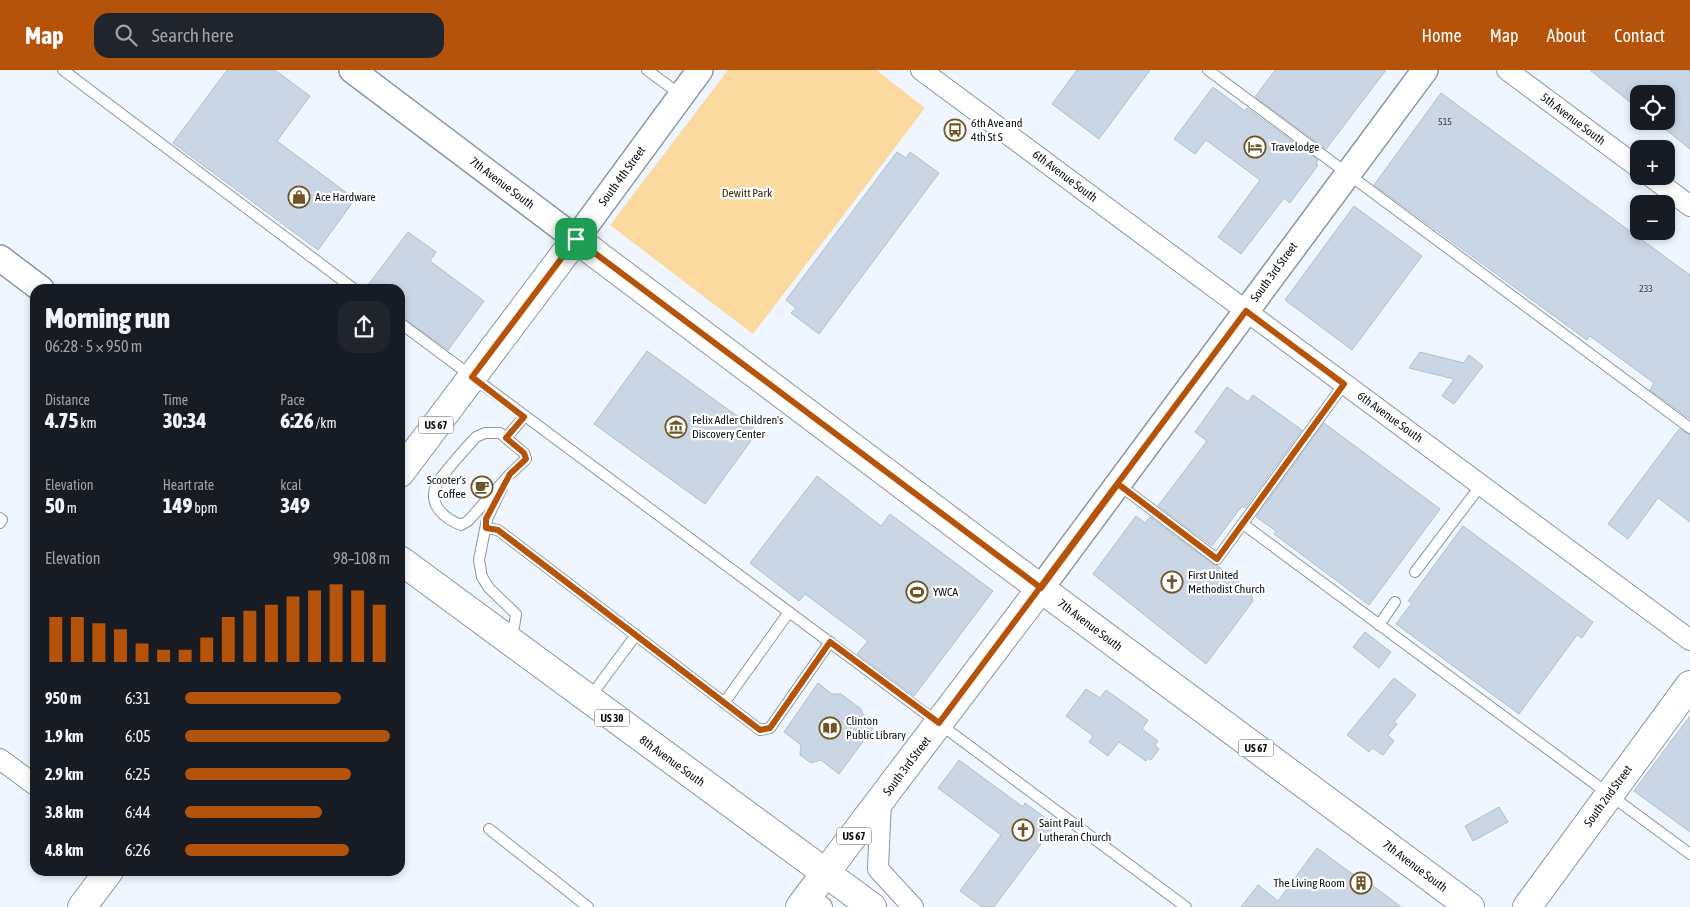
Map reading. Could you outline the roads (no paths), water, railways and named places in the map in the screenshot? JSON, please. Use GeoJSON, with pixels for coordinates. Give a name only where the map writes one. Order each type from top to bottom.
{"type":"FeatureCollection","features":[{"type":"Feature","properties":{"kind":"main road","name":"South 4th Street"},"geometry":{"type":"LineString","coordinates":[[405,467],[576,239]]}},
{"type":"Feature","properties":{"kind":"main road","name":"7th Avenue South"},"geometry":{"type":"LineString","coordinates":[[576,239],[1470,907]]}},
{"type":"Feature","properties":{"kind":"main road","name":"8th Avenue South"},"geometry":{"type":"LineString","coordinates":[[405,564],[872,907]]}},
{"type":"Feature","properties":{"kind":"main road","name":"South 3rd Street"},"geometry":{"type":"LineString","coordinates":[[810,904],[826,872],[1041,588]]}},
{"type":"Feature","properties":{"kind":"main road","name":"South 2nd Street"},"geometry":{"type":"LineString","coordinates":[[1527,907],[1690,685]]}},
{"type":"Feature","properties":{"kind":"main road"},"geometry":{"type":"LineString","coordinates":[[82,907],[105,876]]}},
{"type":"Feature","properties":{"kind":"street","name":"7th Avenue South"},"geometry":{"type":"LineString","coordinates":[[352,70],[576,239]]}},
{"type":"Feature","properties":{"kind":"street","name":"South 4th Street"},"geometry":{"type":"LineString","coordinates":[[576,239],[700,70]]}},
{"type":"Feature","properties":{"kind":"street","name":"6th Avenue South"},"geometry":{"type":"LineString","coordinates":[[921,70],[1690,640]]}},
{"type":"Feature","properties":{"kind":"street","name":"South 3rd Street"},"geometry":{"type":"LineString","coordinates":[[1041,588],[1425,70]]}},
{"type":"Feature","properties":{"kind":"street","name":"5th Avenue South"},"geometry":{"type":"LineString","coordinates":[[1506,70],[1630,161]]}},
{"type":"Feature","properties":{"kind":"street"},"geometry":{"type":"LineString","coordinates":[[1662,185],[1690,206]]}},
{"type":"Feature","properties":{"kind":"street"},"geometry":{"type":"LineString","coordinates":[[0,258],[34,284]]}},
{"type":"Feature","properties":{"kind":"street"},"geometry":{"type":"LineString","coordinates":[[0,759],[30,781]]}},
{"type":"Feature","properties":{"kind":"street"},"geometry":{"type":"LineString","coordinates":[[881,800],[878,869],[913,907]]}},
{"type":"Feature","properties":{"kind":"lane"},"geometry":{"type":"LineString","coordinates":[[63,70],[347,284]]}},
{"type":"Feature","properties":{"kind":"lane"},"geometry":{"type":"LineString","coordinates":[[647,70],[682,95]]}},
{"type":"Feature","properties":{"kind":"lane"},"geometry":{"type":"LineString","coordinates":[[1208,70],[1690,428]]}},
{"type":"Feature","properties":{"kind":"lane"},"geometry":{"type":"LineString","coordinates":[[405,327],[1186,907]]}},
{"type":"Feature","properties":{"kind":"lane"},"geometry":{"type":"LineString","coordinates":[[1118,484],[1217,559],[1344,384]]}},
{"type":"Feature","properties":{"kind":"lane"},"geometry":{"type":"LineString","coordinates":[[506,438],[524,417]]}},
{"type":"Feature","properties":{"kind":"lane"},"geometry":{"type":"LineString","coordinates":[[485,432],[500,433],[506,438],[524,453],[526,459],[468,521],[461,524],[454,522],[436,508],[434,499],[436,486],[476,437],[485,432]]}},
{"type":"Feature","properties":{"kind":"lane"},"geometry":{"type":"LineString","coordinates":[[504,638],[514,627],[516,614],[489,588],[482,577],[479,560],[486,528],[486,519],[510,474]]}},
{"type":"Feature","properties":{"kind":"lane"},"geometry":{"type":"LineString","coordinates":[[1415,572],[1481,485]]}},
{"type":"Feature","properties":{"kind":"lane"},"geometry":{"type":"LineString","coordinates":[[0,518],[2,520],[0,523]]}},
{"type":"Feature","properties":{"kind":"lane"},"geometry":{"type":"LineString","coordinates":[[1243,524],[1690,854]]}},
{"type":"Feature","properties":{"kind":"lane"},"geometry":{"type":"LineString","coordinates":[[486,528],[498,530],[760,730],[770,728],[830,642]]}},
{"type":"Feature","properties":{"kind":"lane"},"geometry":{"type":"LineString","coordinates":[[1378,625],[1395,602]]}},
{"type":"Feature","properties":{"kind":"lane"},"geometry":{"type":"LineString","coordinates":[[724,703],[789,612]]}},
{"type":"Feature","properties":{"kind":"lane"},"geometry":{"type":"LineString","coordinates":[[588,700],[636,635]]}},
{"type":"Feature","properties":{"kind":"lane"},"geometry":{"type":"LineString","coordinates":[[488,829],[588,907]]}},
{"type":"Feature","properties":{"kind":"place","name":"6th Ave and 4th St S"},"geometry":{"type":"Point","coordinates":[955,130]}},
{"type":"Feature","properties":{"kind":"place","name":"Travelodge"},"geometry":{"type":"Point","coordinates":[1255,147]}},
{"type":"Feature","properties":{"kind":"place","name":"Ace Hardware"},"geometry":{"type":"Point","coordinates":[299,197]}},
{"type":"Feature","properties":{"kind":"place","name":"Felix Adler Children's Discovery Center"},"geometry":{"type":"Point","coordinates":[676,427]}},
{"type":"Feature","properties":{"kind":"place","name":"Scooter's Coffee"},"geometry":{"type":"Point","coordinates":[482,487]}},
{"type":"Feature","properties":{"kind":"place","name":"First United Methodist Church"},"geometry":{"type":"Point","coordinates":[1172,582]}},
{"type":"Feature","properties":{"kind":"place","name":"YWCA"},"geometry":{"type":"Point","coordinates":[917,592]}},
{"type":"Feature","properties":{"kind":"place","name":"Clinton Public Library"},"geometry":{"type":"Point","coordinates":[830,728]}},
{"type":"Feature","properties":{"kind":"place","name":"Saint Paul Lutheran Church"},"geometry":{"type":"Point","coordinates":[1023,830]}},
{"type":"Feature","properties":{"kind":"place","name":"The Living Room"},"geometry":{"type":"Point","coordinates":[1361,883]}},
{"type":"Feature","properties":{"kind":"park label","name":"Dewitt Park"},"geometry":{"type":"Point","coordinates":[747,193]}}]}
